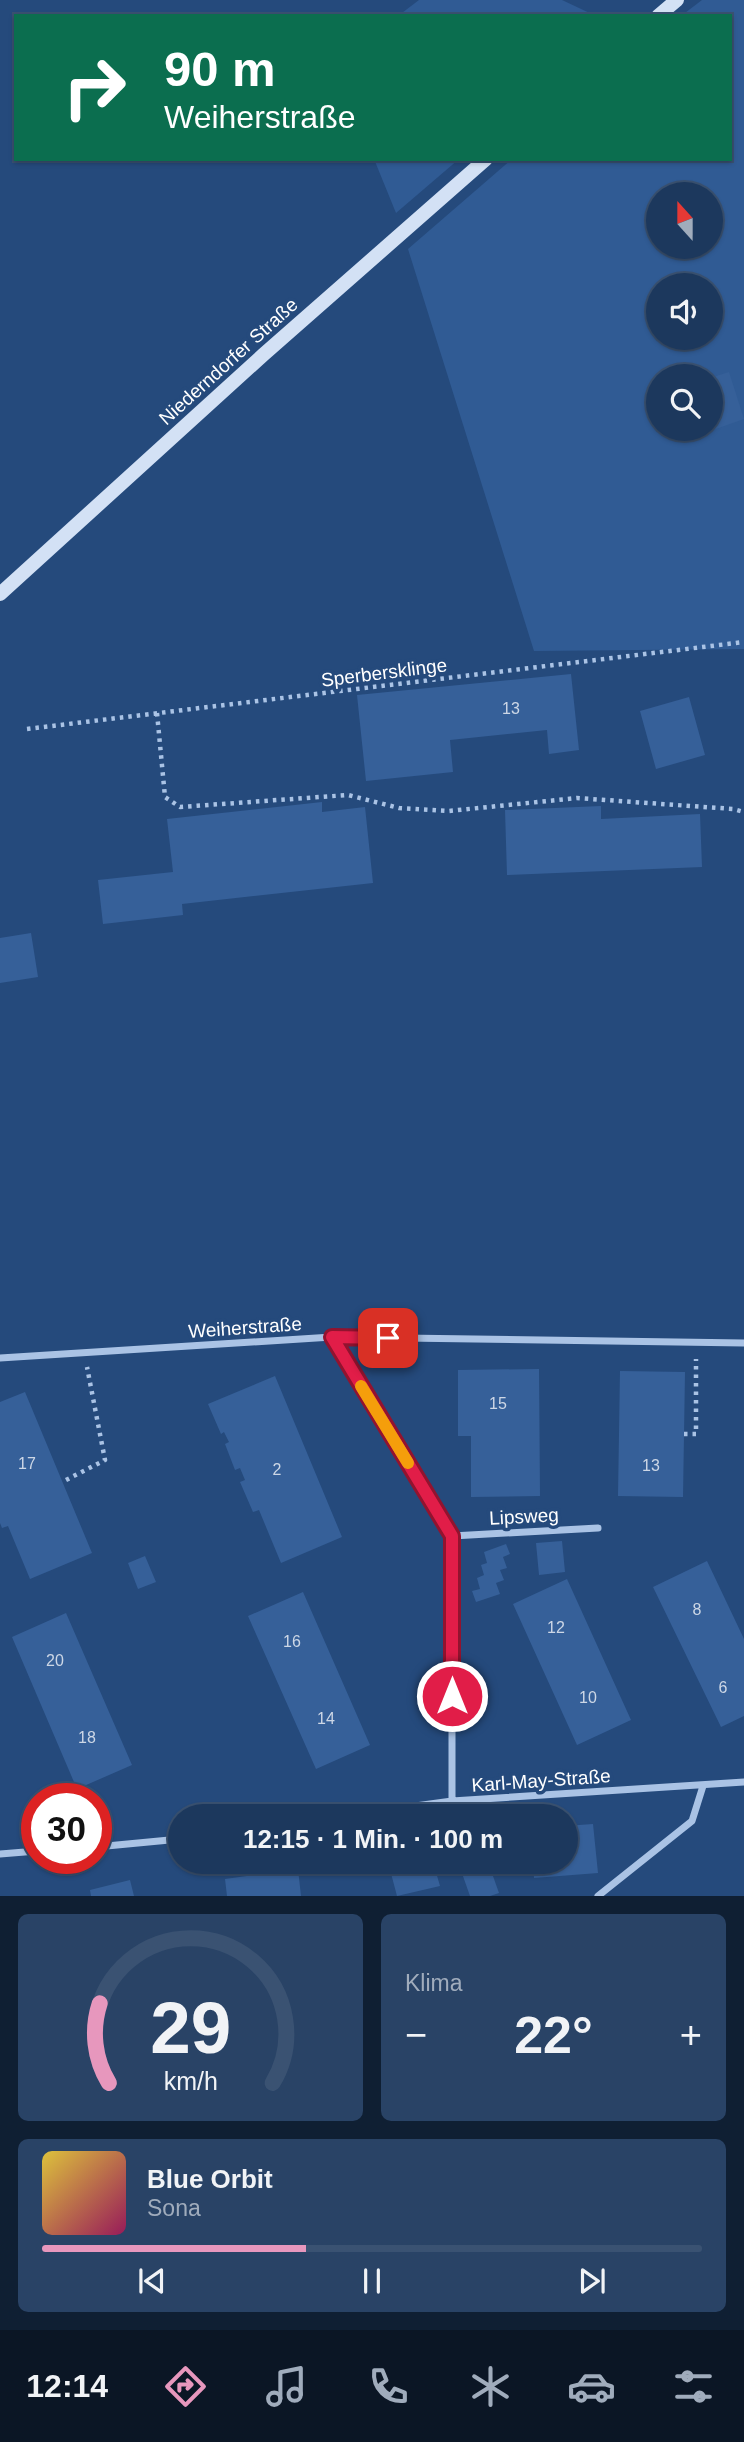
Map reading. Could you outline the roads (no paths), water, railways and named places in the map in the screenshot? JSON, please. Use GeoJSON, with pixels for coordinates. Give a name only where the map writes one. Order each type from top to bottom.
{"type":"FeatureCollection","features":[{"type":"Feature","properties":{"kind":"main road"},"geometry":{"type":"LineString","coordinates":[[660,14],[677,0]]}},
{"type":"Feature","properties":{"kind":"main road","name":"Niederndorfer Straße"},"geometry":{"type":"LineString","coordinates":[[0,594],[263,355],[484,161]]}},
{"type":"Feature","properties":{"kind":"street","name":"Weiherstraße"},"geometry":{"type":"LineString","coordinates":[[0,1358],[332,1337],[744,1343]]}},
{"type":"Feature","properties":{"kind":"street"},"geometry":{"type":"LineString","coordinates":[[332,1337],[452,1536],[452,1801]]}},
{"type":"Feature","properties":{"kind":"street","name":"Lipsweg"},"geometry":{"type":"LineString","coordinates":[[452,1536],[598,1528]]}},
{"type":"Feature","properties":{"kind":"street","name":"Karl-May-Straße"},"geometry":{"type":"LineString","coordinates":[[430,1804],[744,1782]]}},
{"type":"Feature","properties":{"kind":"street"},"geometry":{"type":"LineString","coordinates":[[598,1896],[692,1821],[703,1786]]}},
{"type":"Feature","properties":{"kind":"street"},"geometry":{"type":"LineString","coordinates":[[112,1845],[168,1840]]}},
{"type":"Feature","properties":{"kind":"street"},"geometry":{"type":"LineString","coordinates":[[0,1854],[21,1852]]}}]}
